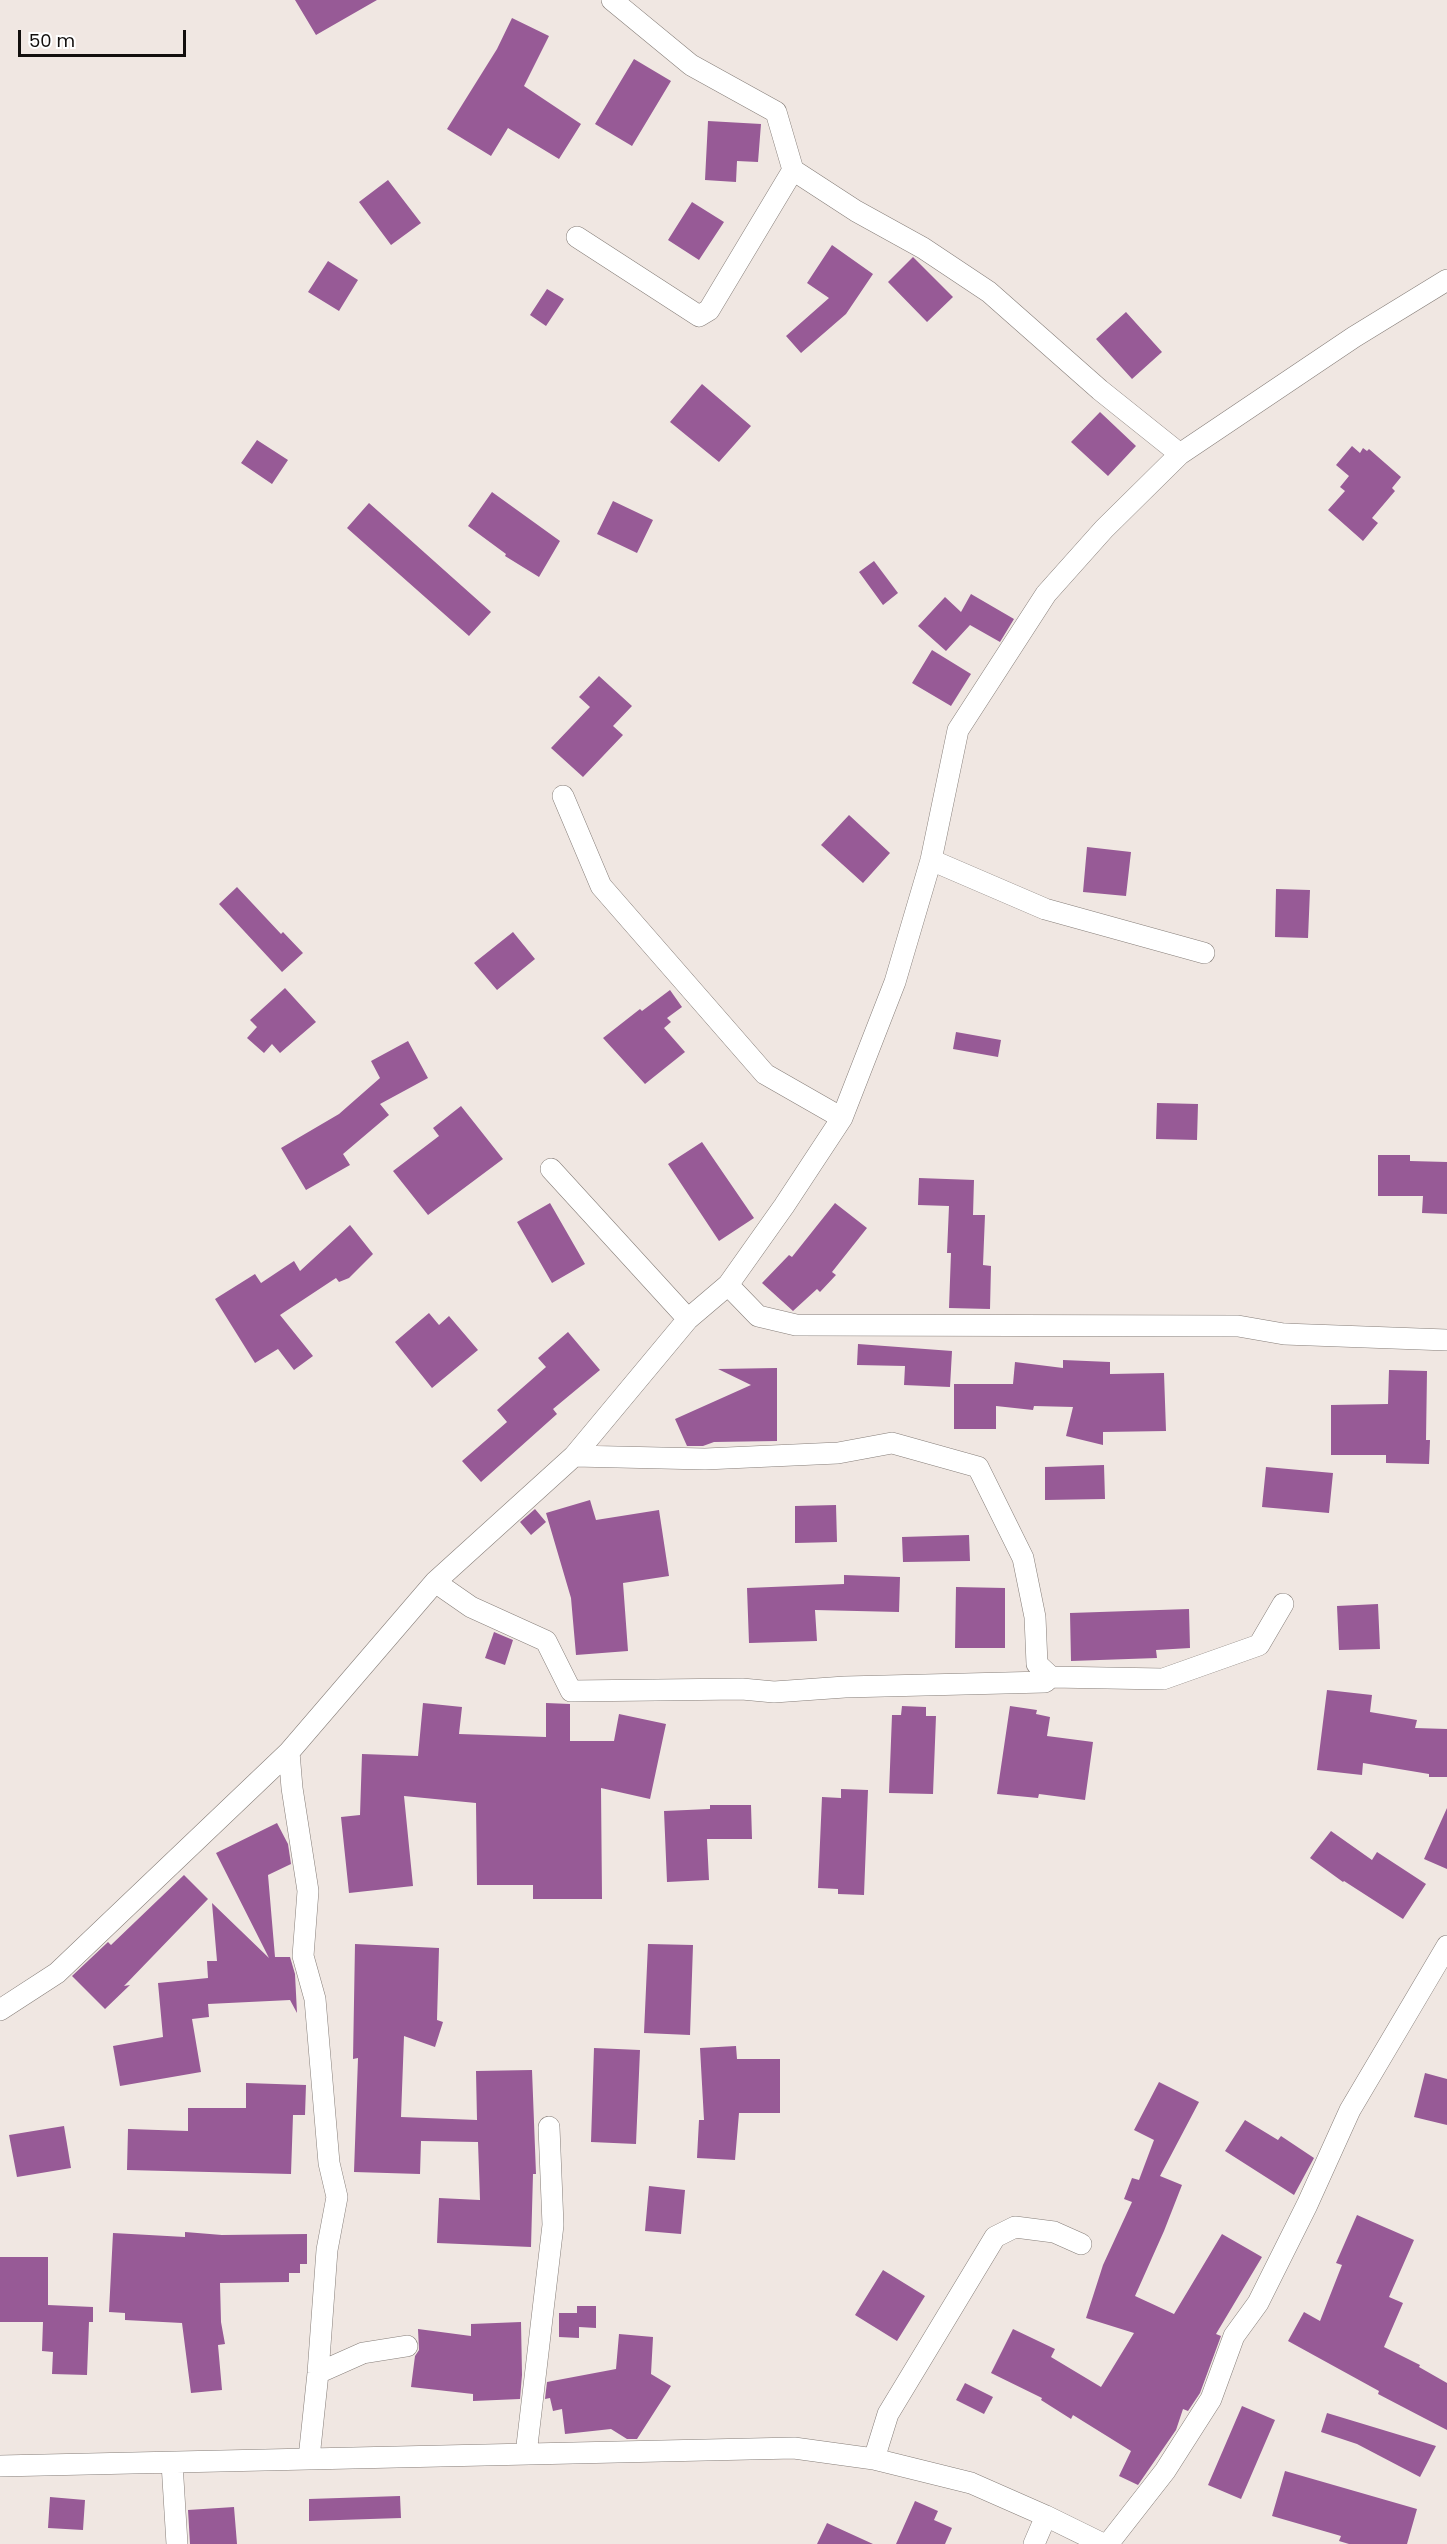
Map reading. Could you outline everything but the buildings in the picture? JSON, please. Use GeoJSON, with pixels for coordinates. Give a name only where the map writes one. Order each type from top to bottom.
{"type":"FeatureCollection","features":[{"type":"Feature","properties":{"kind":"street"},"geometry":{"type":"LineString","coordinates":[[612,0],[691,65],[776,112],[793,170],[856,211],[923,248],[989,292],[1100,390],[1180,454]]}},
{"type":"Feature","properties":{"kind":"street"},"geometry":{"type":"LineString","coordinates":[[577,237],[699,316],[709,310],[793,170]]}},
{"type":"Feature","properties":{"kind":"street"},"geometry":{"type":"LineString","coordinates":[[0,2010],[57,1973],[289,1752],[435,1582],[574,1456],[688,1319],[728,1285],[842,1118],[894,982],[931,860],[958,730],[1046,594],[1104,529],[1180,454],[1354,337],[1447,280]]}},
{"type":"Feature","properties":{"kind":"street"},"geometry":{"type":"LineString","coordinates":[[563,796],[601,886],[765,1074],[842,1118]]}},
{"type":"Feature","properties":{"kind":"street"},"geometry":{"type":"LineString","coordinates":[[931,860],[1045,909],[1204,953]]}},
{"type":"Feature","properties":{"kind":"street"},"geometry":{"type":"LineString","coordinates":[[551,1168],[688,1319]]}},
{"type":"Feature","properties":{"kind":"street"},"geometry":{"type":"LineString","coordinates":[[728,1285],[758,1316],[796,1325],[1238,1326],[1284,1334],[1447,1340]]}},
{"type":"Feature","properties":{"kind":"street"},"geometry":{"type":"LineString","coordinates":[[574,1456],[705,1459],[838,1453],[892,1443],[978,1467],[1023,1558],[1035,1617],[1036,1664],[1051,1677],[1163,1679],[1259,1645],[1283,1604]]}},
{"type":"Feature","properties":{"kind":"street"},"geometry":{"type":"LineString","coordinates":[[435,1582],[471,1607],[546,1641],[571,1691],[742,1689],[774,1692],[845,1687],[1045,1682],[1051,1677]]}},
{"type":"Feature","properties":{"kind":"street"},"geometry":{"type":"LineString","coordinates":[[289,1752],[292,1788],[308,1891],[303,1956],[315,2000],[329,2163],[337,2197],[327,2250],[309,2458]]}},
{"type":"Feature","properties":{"kind":"street"},"geometry":{"type":"LineString","coordinates":[[1108,2544],[1165,2471],[1211,2398],[1234,2336],[1258,2303],[1307,2205],[1350,2110],[1447,1946]]}},
{"type":"Feature","properties":{"kind":"street"},"geometry":{"type":"LineString","coordinates":[[526,2454],[553,2225],[549,2127]]}},
{"type":"Feature","properties":{"kind":"street"},"geometry":{"type":"LineString","coordinates":[[874,2459],[888,2414],[995,2237],[1015,2227],[1054,2232],[1081,2244]]}},
{"type":"Feature","properties":{"kind":"street"},"geometry":{"type":"LineString","coordinates":[[318,2373],[363,2353],[407,2346]]}},
{"type":"Feature","properties":{"kind":"street"},"geometry":{"type":"LineString","coordinates":[[0,2466],[794,2448],[874,2459],[971,2483],[1103,2544]]}},
{"type":"Feature","properties":{"kind":"street"},"geometry":{"type":"LineString","coordinates":[[172,2463],[177,2544]]}},
{"type":"Feature","properties":{"kind":"street"},"geometry":{"type":"LineString","coordinates":[[1034,2544],[1046,2516]]}}]}
